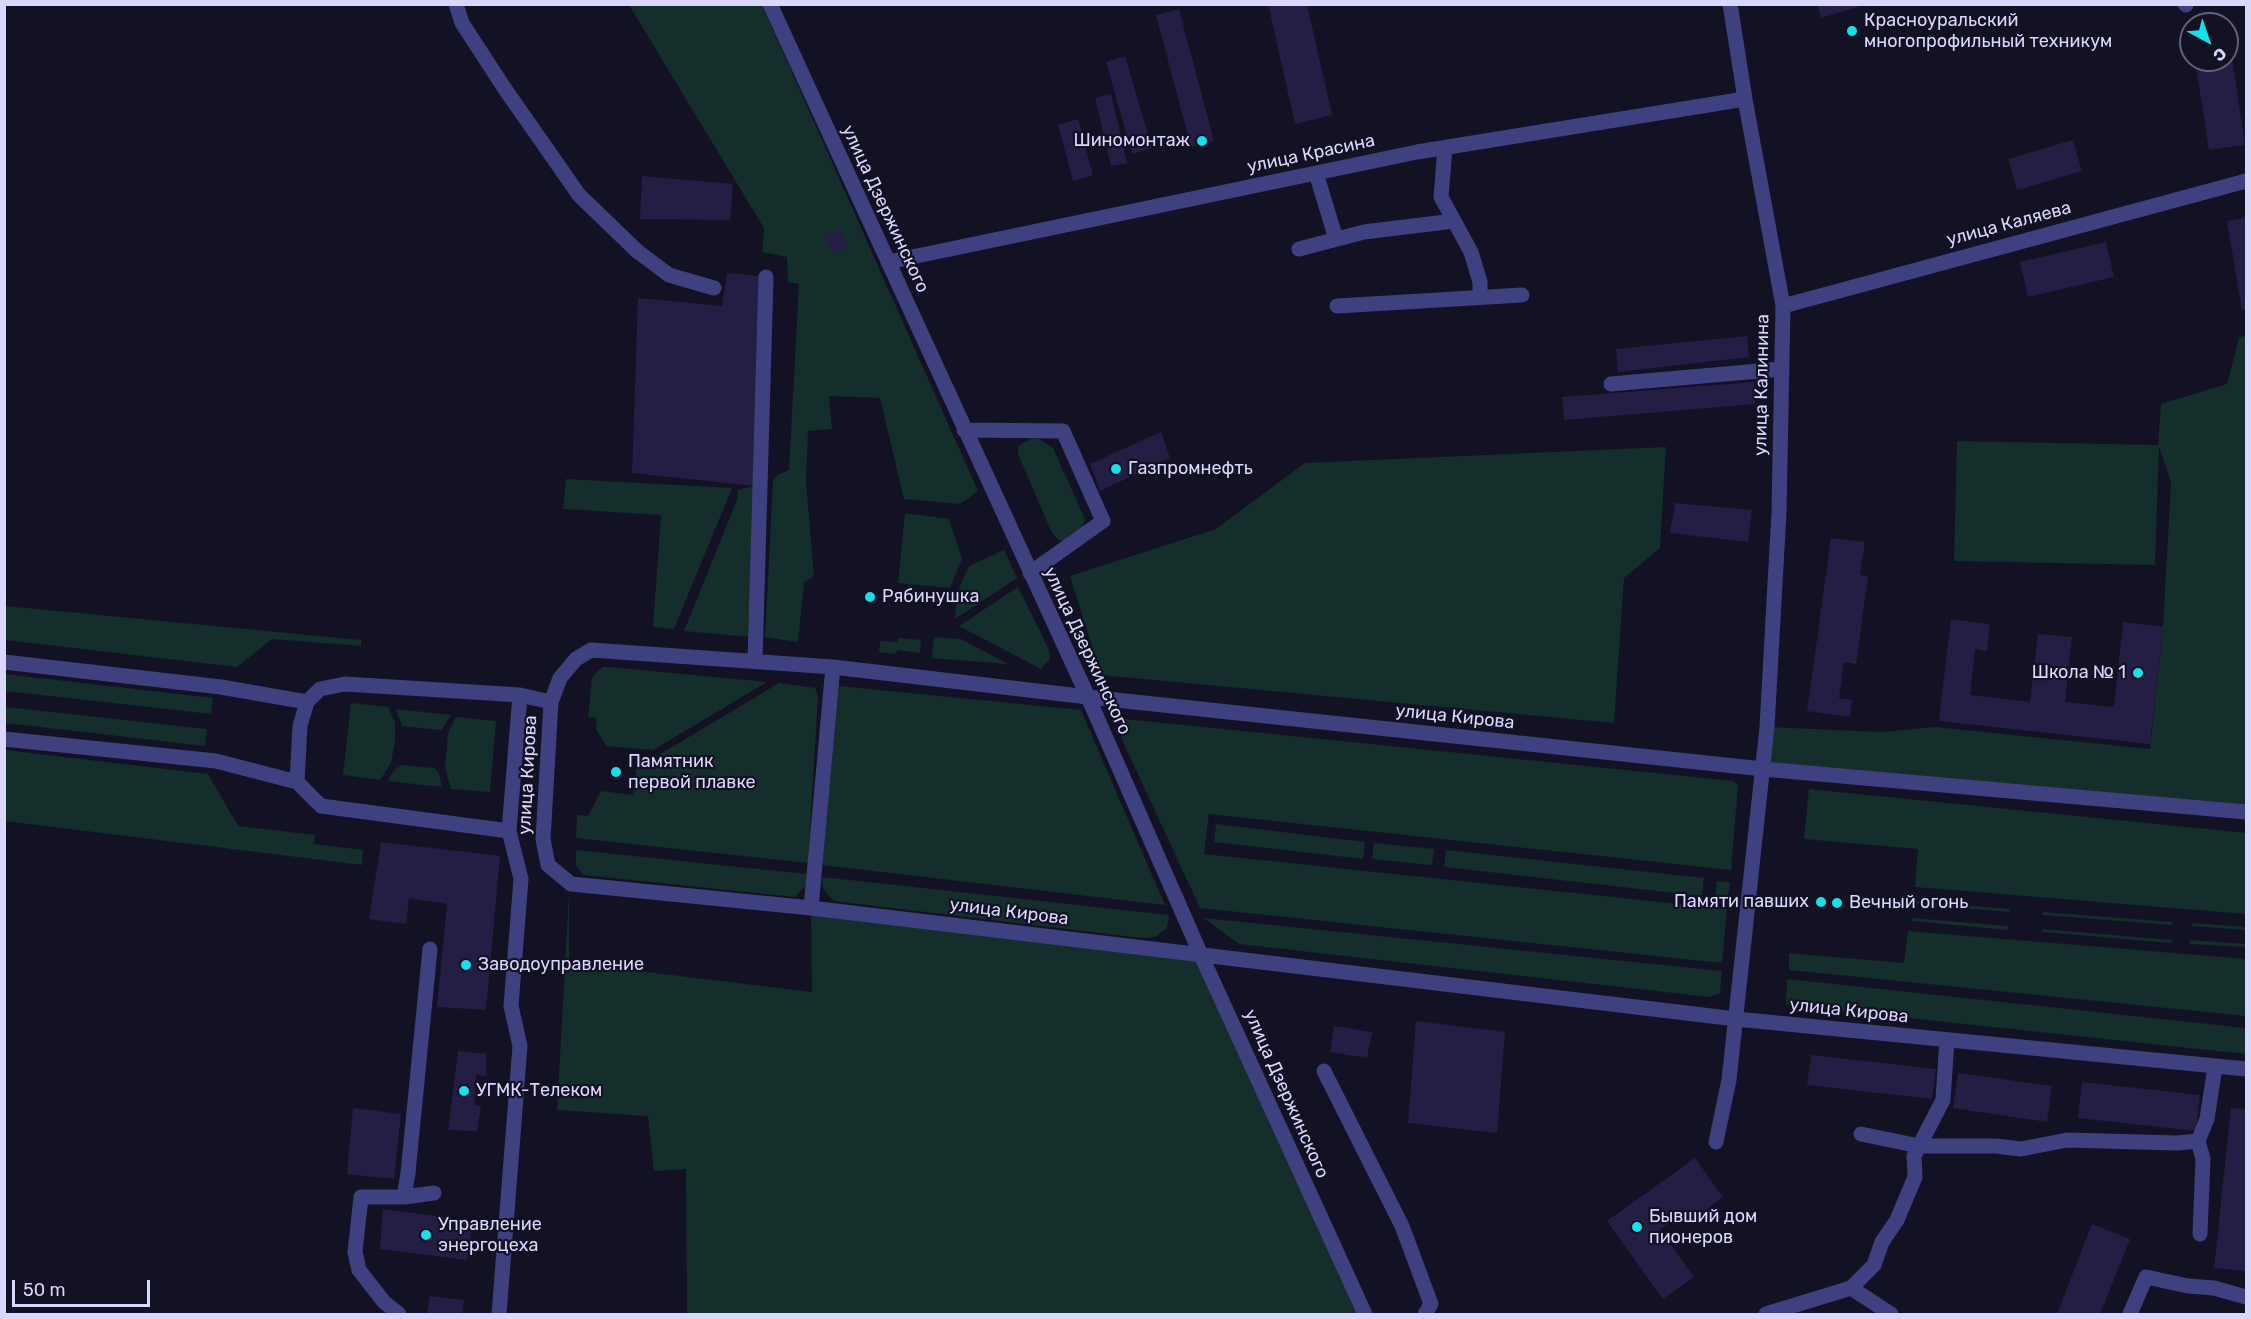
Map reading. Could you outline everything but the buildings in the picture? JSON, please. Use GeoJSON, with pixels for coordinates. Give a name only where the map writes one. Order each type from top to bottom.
{"type":"FeatureCollection","features":[{"type":"Feature","properties":{"kind":"street"},"geometry":{"type":"LineString","coordinates":[[456,4],[462,23],[579,195],[637,250],[669,275],[714,288]]}},
{"type":"Feature","properties":{"kind":"street","name":"улица Дзержинского"},"geometry":{"type":"LineString","coordinates":[[770,4],[1088,697],[1201,955],[1365,1314]]}},
{"type":"Feature","properties":{"kind":"street","name":"улица Калинина"},"geometry":{"type":"LineString","coordinates":[[1716,1142],[1729,1080],[1763,769],[1779,512],[1783,306],[1730,4]]}},
{"type":"Feature","properties":{"kind":"street","name":"улица Красина"},"geometry":{"type":"LineString","coordinates":[[888,262],[1445,148],[1745,99]]}},
{"type":"Feature","properties":{"kind":"street"},"geometry":{"type":"LineString","coordinates":[[1445,148],[1441,197],[1471,252],[1480,282],[1480,297]]}},
{"type":"Feature","properties":{"kind":"street"},"geometry":{"type":"LineString","coordinates":[[1316,173],[1336,239]]}},
{"type":"Feature","properties":{"kind":"street","name":"улица Каляева"},"geometry":{"type":"LineString","coordinates":[[1783,306],[2247,181]]}},
{"type":"Feature","properties":{"kind":"street"},"geometry":{"type":"LineString","coordinates":[[1299,249],[1364,232],[1454,221]]}},
{"type":"Feature","properties":{"kind":"street"},"geometry":{"type":"LineString","coordinates":[[755,661],[766,277]]}},
{"type":"Feature","properties":{"kind":"street"},"geometry":{"type":"LineString","coordinates":[[1337,306],[1522,295]]}},
{"type":"Feature","properties":{"kind":"street"},"geometry":{"type":"LineString","coordinates":[[1611,384],[1782,369]]}},
{"type":"Feature","properties":{"kind":"street"},"geometry":{"type":"LineString","coordinates":[[964,430],[1063,431],[1103,521],[1030,573]]}},
{"type":"Feature","properties":{"kind":"street","name":"улица Кирова"},"geometry":{"type":"LineString","coordinates":[[2247,812],[1763,769],[1088,697],[833,667],[591,650],[576,659],[560,678],[551,702],[543,839],[548,865],[571,884],[812,908],[1736,1019],[2247,1069]]}},
{"type":"Feature","properties":{"kind":"street"},"geometry":{"type":"LineString","coordinates":[[4,662],[221,687],[307,702]]}},
{"type":"Feature","properties":{"kind":"street"},"geometry":{"type":"LineString","coordinates":[[812,908],[833,667]]}},
{"type":"Feature","properties":{"kind":"street"},"geometry":{"type":"LineString","coordinates":[[297,782],[300,726],[307,702],[320,689],[345,684],[520,695],[551,702]]}},
{"type":"Feature","properties":{"kind":"street"},"geometry":{"type":"LineString","coordinates":[[499,1314],[520,1046],[512,1006],[521,879],[509,831],[520,695]]}},
{"type":"Feature","properties":{"kind":"street"},"geometry":{"type":"LineString","coordinates":[[4,739],[216,761],[297,782],[321,806],[509,831]]}},
{"type":"Feature","properties":{"kind":"street"},"geometry":{"type":"LineString","coordinates":[[404,1197],[430,949]]}},
{"type":"Feature","properties":{"kind":"street"},"geometry":{"type":"LineString","coordinates":[[1766,1314],[1851,1288],[1874,1265],[1882,1242],[1897,1220],[1915,1177],[1914,1156],[1943,1100],[1947,1040]]}},
{"type":"Feature","properties":{"kind":"street"},"geometry":{"type":"LineString","coordinates":[[2200,1234],[2203,1159],[2198,1141],[2207,1119],[2215,1067]]}},
{"type":"Feature","properties":{"kind":"street"},"geometry":{"type":"LineString","coordinates":[[1324,1071],[1402,1226],[1431,1304],[1425,1314]]}},
{"type":"Feature","properties":{"kind":"street"},"geometry":{"type":"LineString","coordinates":[[1862,1134],[1919,1146],[1996,1146],[2021,1149],[2067,1140],[2177,1143],[2198,1141]]}},
{"type":"Feature","properties":{"kind":"street"},"geometry":{"type":"LineString","coordinates":[[399,1314],[384,1302],[360,1269],[356,1243],[361,1197],[404,1197],[434,1193]]}},
{"type":"Feature","properties":{"kind":"street"},"geometry":{"type":"LineString","coordinates":[[2130,1314],[2146,1277],[2188,1286],[2214,1288],[2247,1297]]}},
{"type":"Feature","properties":{"kind":"street"},"geometry":{"type":"LineString","coordinates":[[1851,1288],[1891,1314]]}},
{"type":"Feature","properties":{"kind":"green space"},"geometry":{"type":"Polygon","coordinates":[[[629,5],[762,5],[978,491],[960,504],[904,499],[880,398],[829,396],[832,429],[808,431],[806,482],[814,576],[804,582],[798,642],[765,637],[773,481],[777,475],[789,470],[799,284],[788,282],[787,257],[762,252],[764,228],[629,5]]]}},
{"type":"Feature","properties":{"kind":"green space"},"geometry":{"type":"Polygon","coordinates":[[[2246,335],[2246,812],[1763,769],[1767,727],[1881,732],[1935,727],[2150,749],[2163,627],[2171,482],[2159,447],[2155,565],[1954,561],[1957,441],[2158,445],[2161,404],[2227,384],[2239,338],[2246,335]]]}},
{"type":"Feature","properties":{"kind":"green space"},"geometry":{"type":"Polygon","coordinates":[[[1031,439],[1039,439],[1053,448],[1085,519],[1081,531],[1070,540],[1059,540],[1052,533],[1018,454],[1018,446],[1031,439]]]}},
{"type":"Feature","properties":{"kind":"green space"},"geometry":{"type":"Polygon","coordinates":[[[1666,447],[1660,548],[1624,578],[1614,723],[1101,675],[1070,576],[1216,529],[1305,463],[1666,447]]]}},
{"type":"Feature","properties":{"kind":"green space"},"geometry":{"type":"Polygon","coordinates":[[[566,479],[732,488],[674,629],[653,627],[661,515],[563,509],[566,479]]]}},
{"type":"Feature","properties":{"kind":"green space"},"geometry":{"type":"Polygon","coordinates":[[[754,486],[751,637],[684,631],[737,500],[738,490],[754,486]]]}},
{"type":"Feature","properties":{"kind":"green space"},"geometry":{"type":"Polygon","coordinates":[[[905,513],[949,519],[962,559],[950,588],[898,583],[905,513]]]}},
{"type":"Feature","properties":{"kind":"green space"},"geometry":{"type":"Polygon","coordinates":[[[1004,550],[1017,578],[955,619],[957,593],[969,566],[1004,550]]]}},
{"type":"Feature","properties":{"kind":"green space"},"geometry":{"type":"Polygon","coordinates":[[[1018,587],[1049,650],[1050,659],[1041,669],[959,626],[1018,587]]]}},
{"type":"Feature","properties":{"kind":"green space"},"geometry":{"type":"Polygon","coordinates":[[[5,606],[361,640],[361,646],[272,639],[237,667],[5,640],[5,606]]]}},
{"type":"Feature","properties":{"kind":"green space"},"geometry":{"type":"Polygon","coordinates":[[[934,637],[961,639],[1008,664],[932,658],[934,637]]]}},
{"type":"Feature","properties":{"kind":"green space"},"geometry":{"type":"Polygon","coordinates":[[[898,638],[921,640],[920,653],[897,650],[896,654],[879,652],[880,641],[897,642],[898,638]]]}},
{"type":"Feature","properties":{"kind":"green space"},"geometry":{"type":"Polygon","coordinates":[[[603,667],[767,682],[653,750],[606,746],[596,729],[597,718],[588,717],[592,679],[594,674],[603,667]]]}},
{"type":"Feature","properties":{"kind":"green space"},"geometry":{"type":"Polygon","coordinates":[[[5,674],[213,698],[211,714],[5,691],[5,674]]]}},
{"type":"Feature","properties":{"kind":"green space"},"geometry":{"type":"Polygon","coordinates":[[[779,683],[815,688],[818,697],[808,863],[576,838],[577,815],[588,816],[601,791],[633,795],[637,765],[655,767],[657,756],[779,683]]]}},
{"type":"Feature","properties":{"kind":"green space"},"geometry":{"type":"Polygon","coordinates":[[[839,686],[1081,710],[1165,905],[822,865],[839,686]]]}},
{"type":"Feature","properties":{"kind":"green space"},"geometry":{"type":"Polygon","coordinates":[[[351,703],[388,707],[395,723],[391,763],[380,780],[343,775],[351,703]]]}},
{"type":"Feature","properties":{"kind":"green space"},"geometry":{"type":"Polygon","coordinates":[[[5,707],[207,729],[205,746],[5,723],[5,707]]]}},
{"type":"Feature","properties":{"kind":"green space"},"geometry":{"type":"Polygon","coordinates":[[[396,709],[451,715],[442,730],[402,726],[396,709]]]}},
{"type":"Feature","properties":{"kind":"green space"},"geometry":{"type":"Polygon","coordinates":[[[456,717],[496,721],[490,792],[451,789],[445,768],[448,733],[456,717]]]}},
{"type":"Feature","properties":{"kind":"green space"},"geometry":{"type":"Polygon","coordinates":[[[1125,719],[1734,781],[1738,786],[1731,870],[1209,814],[1204,854],[1727,909],[1722,963],[1200,908],[1117,729],[1125,719]]]}},
{"type":"Feature","properties":{"kind":"green space"},"geometry":{"type":"Polygon","coordinates":[[[5,750],[208,774],[238,826],[315,835],[314,844],[363,850],[362,865],[5,821],[5,750]]]}},
{"type":"Feature","properties":{"kind":"green space"},"geometry":{"type":"Polygon","coordinates":[[[402,765],[434,768],[439,773],[442,787],[387,781],[395,769],[402,765]]]}},
{"type":"Feature","properties":{"kind":"green space"},"geometry":{"type":"Polygon","coordinates":[[[1809,789],[2246,833],[2246,914],[1915,887],[1918,849],[1804,839],[1809,789]]]}},
{"type":"Feature","properties":{"kind":"green space"},"geometry":{"type":"Polygon","coordinates":[[[1216,824],[1365,842],[1363,859],[1214,842],[1216,824]]]}},
{"type":"Feature","properties":{"kind":"green space"},"geometry":{"type":"Polygon","coordinates":[[[1374,843],[1434,849],[1432,865],[1372,859],[1374,843]]]}},
{"type":"Feature","properties":{"kind":"green space"},"geometry":{"type":"Polygon","coordinates":[[[576,850],[806,874],[806,885],[795,897],[584,875],[576,866],[576,850]]]}},
{"type":"Feature","properties":{"kind":"green space"},"geometry":{"type":"Polygon","coordinates":[[[1446,850],[1704,878],[1702,896],[1444,867],[1446,850]]]}},
{"type":"Feature","properties":{"kind":"green space"},"geometry":{"type":"Polygon","coordinates":[[[822,877],[1169,915],[1167,928],[1155,937],[1142,938],[834,901],[823,889],[822,877]]]}},
{"type":"Feature","properties":{"kind":"green space"},"geometry":{"type":"Polygon","coordinates":[[[1717,881],[1730,882],[1728,898],[1715,897],[1717,881]]]}},
{"type":"Feature","properties":{"kind":"green space"},"geometry":{"type":"Polygon","coordinates":[[[569,893],[569,960],[588,965],[812,992],[811,908],[1201,955],[1365,1314],[687,1314],[686,1169],[654,1171],[648,1116],[557,1110],[569,893]]]}},
{"type":"Feature","properties":{"kind":"green space"},"geometry":{"type":"Polygon","coordinates":[[[1913,901],[2010,909],[2009,912],[1913,904],[1913,901]]]}},
{"type":"Feature","properties":{"kind":"green space"},"geometry":{"type":"Polygon","coordinates":[[[2043,912],[2173,922],[2172,925],[2043,915],[2043,912]]]}},
{"type":"Feature","properties":{"kind":"green space"},"geometry":{"type":"Polygon","coordinates":[[[1204,918],[1722,971],[1720,993],[1709,997],[1239,944],[1204,918]]]}},
{"type":"Feature","properties":{"kind":"green space"},"geometry":{"type":"Polygon","coordinates":[[[1912,918],[2008,926],[2008,930],[1912,921],[1912,918]]]}},
{"type":"Feature","properties":{"kind":"green space"},"geometry":{"type":"Polygon","coordinates":[[[2193,923],[2246,927],[2246,930],[2192,926],[2193,923]]]}},
{"type":"Feature","properties":{"kind":"green space"},"geometry":{"type":"Polygon","coordinates":[[[2042,929],[2172,940],[2171,943],[2042,932],[2042,929]]]}},
{"type":"Feature","properties":{"kind":"green space"},"geometry":{"type":"Polygon","coordinates":[[[1908,931],[2246,959],[2246,1016],[1789,970],[1789,953],[1904,963],[1908,931]]]}},
{"type":"Feature","properties":{"kind":"green space"},"geometry":{"type":"Polygon","coordinates":[[[2190,940],[2246,944],[2246,947],[2190,944],[2190,940]]]}},
{"type":"Feature","properties":{"kind":"green space"},"geometry":{"type":"Polygon","coordinates":[[[1787,979],[2246,1028],[2246,1054],[1786,1005],[1787,979]]]}},
{"type":"Feature","properties":{"kind":"place","name":"Красноуральский многопрофильный техникум"},"geometry":{"type":"Point","coordinates":[1852,31]}},
{"type":"Feature","properties":{"kind":"place","name":"Шиномонтаж"},"geometry":{"type":"Point","coordinates":[1202,141]}},
{"type":"Feature","properties":{"kind":"place","name":"Газпромнефть"},"geometry":{"type":"Point","coordinates":[1116,469]}},
{"type":"Feature","properties":{"kind":"place","name":"Рябинушка"},"geometry":{"type":"Point","coordinates":[870,597]}},
{"type":"Feature","properties":{"kind":"place","name":"Школа № 1"},"geometry":{"type":"Point","coordinates":[2138,673]}},
{"type":"Feature","properties":{"kind":"place","name":"Памятник первой плавке"},"geometry":{"type":"Point","coordinates":[616,772]}},
{"type":"Feature","properties":{"kind":"place","name":"Памяти павших"},"geometry":{"type":"Point","coordinates":[1821,902]}},
{"type":"Feature","properties":{"kind":"place","name":"Вечный огонь"},"geometry":{"type":"Point","coordinates":[1837,903]}},
{"type":"Feature","properties":{"kind":"place","name":"Заводоуправление"},"geometry":{"type":"Point","coordinates":[466,965]}},
{"type":"Feature","properties":{"kind":"place","name":"УГМК-Телеком"},"geometry":{"type":"Point","coordinates":[464,1091]}},
{"type":"Feature","properties":{"kind":"place","name":"Бывший дом пионеров"},"geometry":{"type":"Point","coordinates":[1637,1227]}},
{"type":"Feature","properties":{"kind":"place","name":"Управление энергоцеха"},"geometry":{"type":"Point","coordinates":[426,1235]}}]}
